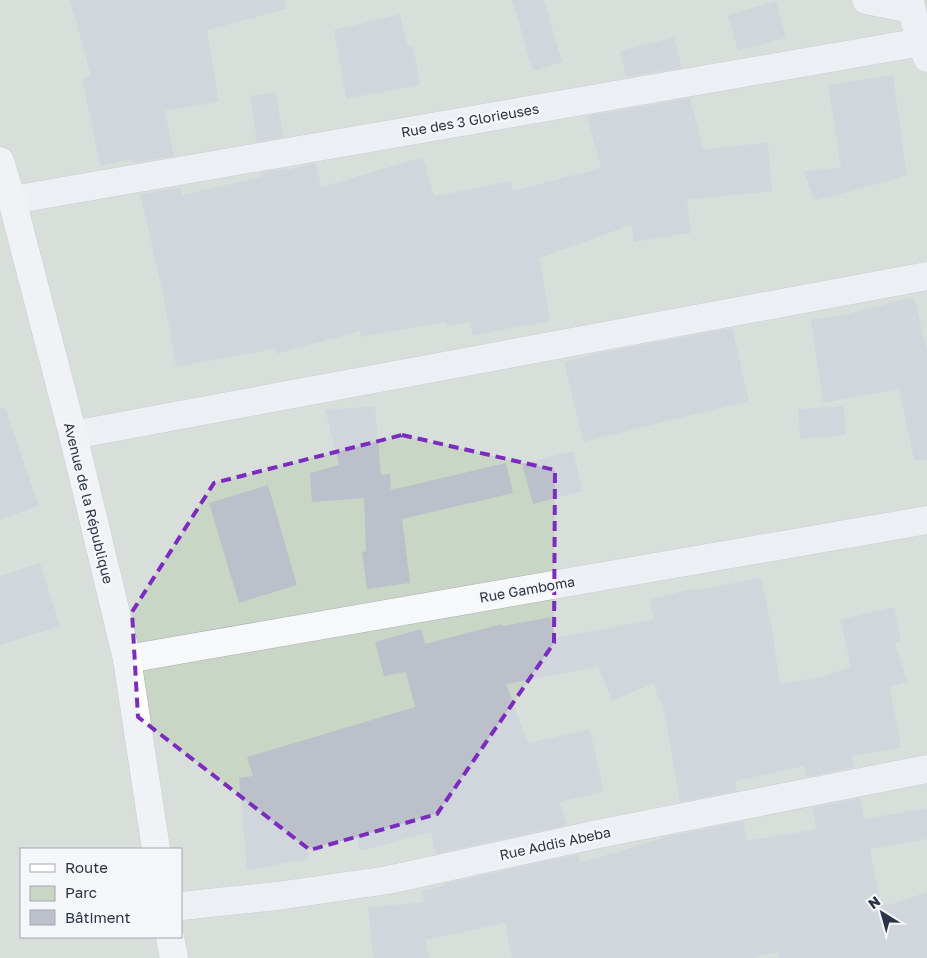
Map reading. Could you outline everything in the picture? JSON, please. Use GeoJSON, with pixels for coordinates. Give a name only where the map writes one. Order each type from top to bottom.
{"type":"FeatureCollection","features":[{"type":"Feature","properties":{"kind":"street"},"geometry":{"type":"LineString","coordinates":[[866,0],[910,5],[926,47]]}},
{"type":"Feature","properties":{"kind":"street","name":"Rue des 3 Glorieuses"},"geometry":{"type":"LineString","coordinates":[[12,200],[926,47]]}},
{"type":"Feature","properties":{"kind":"street","name":"Avenue de la République"},"geometry":{"type":"LineString","coordinates":[[0,161],[12,200],[73,434],[127,659],[156,848]]}},
{"type":"Feature","properties":{"kind":"street"},"geometry":{"type":"LineString","coordinates":[[73,434],[927,276]]}},
{"type":"Feature","properties":{"kind":"street","name":"Rue Gamboma"},"geometry":{"type":"LineString","coordinates":[[127,659],[927,520]]}},
{"type":"Feature","properties":{"kind":"street","name":"Rue Addis Abeba"},"geometry":{"type":"LineString","coordinates":[[182,906],[277,896],[388,880],[608,832],[927,769]]}},
{"type":"Feature","properties":{"kind":"street"},"geometry":{"type":"LineString","coordinates":[[170,938],[174,958]]}},
{"type":"Feature","properties":{"kind":"highlighted area"},"geometry":{"type":"Polygon","coordinates":[[[402,435],[555,470],[554,643],[437,814],[310,850],[138,717],[132,612],[214,483],[402,435]]]}},
{"type":"Feature","properties":{"kind":"green space"},"geometry":{"type":"Polygon","coordinates":[[[0,0],[927,0],[927,958],[0,958],[0,0]]]}},
{"type":"Feature","properties":{"kind":"building"},"geometry":{"type":"Polygon","coordinates":[[[70,0],[285,0],[286,9],[207,30],[219,102],[165,111],[174,156],[134,163],[133,159],[100,166],[82,78],[91,76],[70,0]]]}},
{"type":"Feature","properties":{"kind":"building"},"geometry":{"type":"Polygon","coordinates":[[[512,0],[544,0],[562,62],[533,71],[512,0]]]}},
{"type":"Feature","properties":{"kind":"building"},"geometry":{"type":"Polygon","coordinates":[[[776,1],[786,38],[738,51],[728,15],[776,1]]]}},
{"type":"Feature","properties":{"kind":"building"},"geometry":{"type":"Polygon","coordinates":[[[400,14],[408,47],[413,46],[420,85],[346,99],[334,30],[400,14]]]}},
{"type":"Feature","properties":{"kind":"building"},"geometry":{"type":"Polygon","coordinates":[[[674,37],[682,68],[626,77],[620,51],[674,37]]]}},
{"type":"Feature","properties":{"kind":"building"},"geometry":{"type":"Polygon","coordinates":[[[893,75],[907,176],[814,201],[804,171],[841,168],[828,85],[893,75]]]}},
{"type":"Feature","properties":{"kind":"building"},"geometry":{"type":"Polygon","coordinates":[[[276,92],[283,137],[257,142],[250,96],[276,92]]]}},
{"type":"Feature","properties":{"kind":"building"},"geometry":{"type":"Polygon","coordinates":[[[690,98],[703,149],[768,143],[772,191],[687,200],[691,233],[634,242],[631,225],[540,258],[550,322],[473,336],[470,322],[447,327],[445,322],[361,337],[360,331],[276,354],[274,349],[176,367],[164,298],[140,194],[181,187],[182,195],[262,176],[261,173],[287,168],[287,170],[316,163],[321,187],[423,157],[434,196],[511,181],[513,191],[601,168],[587,116],[690,98]]]}},
{"type":"Feature","properties":{"kind":"building"},"geometry":{"type":"Polygon","coordinates":[[[914,297],[927,351],[927,459],[914,460],[899,389],[823,403],[811,320],[843,315],[914,297]]]}},
{"type":"Feature","properties":{"kind":"building"},"geometry":{"type":"Polygon","coordinates":[[[732,328],[749,401],[583,442],[564,362],[605,352],[732,328]]]}},
{"type":"Feature","properties":{"kind":"building"},"geometry":{"type":"Polygon","coordinates":[[[375,406],[381,475],[390,474],[391,490],[506,463],[513,493],[402,519],[410,583],[367,589],[362,552],[366,551],[364,498],[312,502],[310,473],[339,465],[325,410],[375,406]]]}},
{"type":"Feature","properties":{"kind":"building"},"geometry":{"type":"Polygon","coordinates":[[[844,406],[846,435],[800,439],[798,409],[844,406]]]}},
{"type":"Feature","properties":{"kind":"building"},"geometry":{"type":"Polygon","coordinates":[[[5,407],[39,506],[0,520],[0,408],[5,407]]]}},
{"type":"Feature","properties":{"kind":"building"},"geometry":{"type":"Polygon","coordinates":[[[573,451],[583,491],[533,504],[522,464],[573,451]]]}},
{"type":"Feature","properties":{"kind":"building"},"geometry":{"type":"Polygon","coordinates":[[[268,485],[297,585],[239,603],[209,503],[268,485]]]}},
{"type":"Feature","properties":{"kind":"building"},"geometry":{"type":"Polygon","coordinates":[[[40,563],[60,626],[0,645],[0,576],[40,563]]]}},
{"type":"Feature","properties":{"kind":"building"},"geometry":{"type":"Polygon","coordinates":[[[761,577],[772,629],[780,684],[824,676],[851,667],[840,620],[894,607],[901,641],[895,642],[907,682],[890,687],[901,748],[852,756],[854,767],[806,777],[804,766],[735,781],[737,791],[680,802],[662,701],[659,702],[654,683],[612,701],[598,667],[506,684],[528,743],[590,729],[604,792],[559,802],[567,825],[436,854],[431,832],[360,851],[357,838],[307,848],[309,859],[247,870],[239,778],[253,776],[247,757],[415,707],[406,672],[384,676],[375,642],[421,629],[425,644],[502,624],[503,626],[551,617],[555,638],[654,619],[649,600],[693,588],[694,591],[761,577]]]}},
{"type":"Feature","properties":{"kind":"building"},"geometry":{"type":"Polygon","coordinates":[[[860,798],[864,819],[927,808],[927,839],[870,849],[881,904],[885,903],[886,906],[927,892],[927,958],[779,958],[778,952],[752,958],[512,958],[505,923],[426,940],[429,958],[373,958],[368,907],[424,902],[421,891],[443,886],[443,884],[578,854],[580,862],[665,837],[743,821],[747,841],[816,829],[812,808],[860,798]]]}}]}
